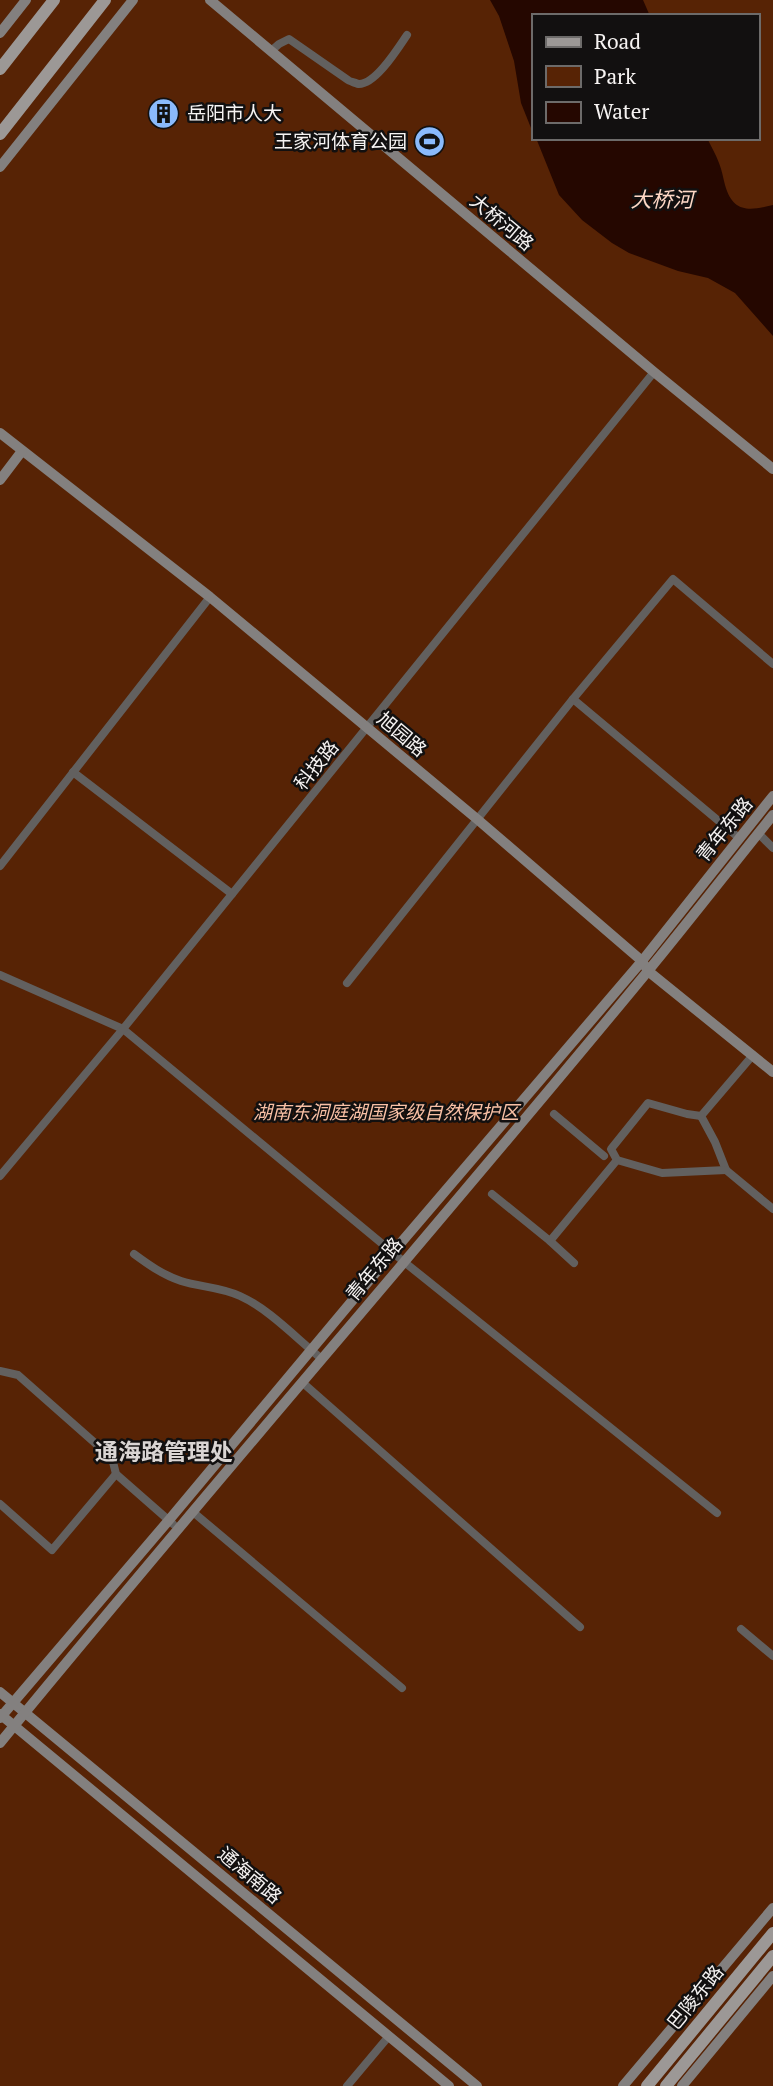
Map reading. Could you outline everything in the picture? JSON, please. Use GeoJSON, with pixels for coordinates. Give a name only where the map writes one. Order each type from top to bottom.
{"type":"FeatureCollection","features":[{"type":"Feature","properties":{"kind":"main road"},"geometry":{"type":"LineString","coordinates":[[0,69],[54,0]]}},
{"type":"Feature","properties":{"kind":"main road"},"geometry":{"type":"LineString","coordinates":[[0,134],[105,0]]}},
{"type":"Feature","properties":{"kind":"main road","name":"巴陵东路"},"geometry":{"type":"LineString","coordinates":[[647,2086],[773,1933]]}},
{"type":"Feature","properties":{"kind":"main road","name":"巴陵东路"},"geometry":{"type":"LineString","coordinates":[[666,2086],[773,1956]]}},
{"type":"Feature","properties":{"kind":"street"},"geometry":{"type":"LineString","coordinates":[[0,33],[26,0]]}},
{"type":"Feature","properties":{"kind":"street"},"geometry":{"type":"LineString","coordinates":[[0,167],[133,0]]}},
{"type":"Feature","properties":{"kind":"street","name":"大桥河路"},"geometry":{"type":"LineString","coordinates":[[210,0],[773,469]]}},
{"type":"Feature","properties":{"kind":"street"},"geometry":{"type":"LineString","coordinates":[[271,51],[289,38],[358,85],[370,81],[379,73],[407,35]]}},
{"type":"Feature","properties":{"kind":"street","name":"科技路"},"geometry":{"type":"LineString","coordinates":[[0,1176],[654,372]]}},
{"type":"Feature","properties":{"kind":"street","name":"旭园路"},"geometry":{"type":"LineString","coordinates":[[0,433],[210,597],[477,819],[645,966],[773,1072]]}},
{"type":"Feature","properties":{"kind":"street"},"geometry":{"type":"LineString","coordinates":[[0,480],[22,451]]}},
{"type":"Feature","properties":{"kind":"street"},"geometry":{"type":"LineString","coordinates":[[347,983],[573,699],[673,579],[773,664]]}},
{"type":"Feature","properties":{"kind":"street"},"geometry":{"type":"LineString","coordinates":[[0,866],[210,597]]}},
{"type":"Feature","properties":{"kind":"street"},"geometry":{"type":"LineString","coordinates":[[573,699],[739,838]]}},
{"type":"Feature","properties":{"kind":"street"},"geometry":{"type":"LineString","coordinates":[[73,772],[232,894]]}},
{"type":"Feature","properties":{"kind":"street","name":"青年东路"},"geometry":{"type":"LineString","coordinates":[[0,1743],[311,1350],[393,1252],[645,966],[773,796]]}},
{"type":"Feature","properties":{"kind":"street","name":"青年东路"},"geometry":{"type":"LineString","coordinates":[[1,1716],[173,1524],[193,1512],[773,815]]}},
{"type":"Feature","properties":{"kind":"street"},"geometry":{"type":"LineString","coordinates":[[758,833],[773,848]]}},
{"type":"Feature","properties":{"kind":"street"},"geometry":{"type":"LineString","coordinates":[[0,975],[123,1028],[403,1261],[717,1513]]}},
{"type":"Feature","properties":{"kind":"street"},"geometry":{"type":"LineString","coordinates":[[701,1116],[753,1055]]}},
{"type":"Feature","properties":{"kind":"street"},"geometry":{"type":"LineString","coordinates":[[604,1156],[648,1103],[701,1116]]}},
{"type":"Feature","properties":{"kind":"street"},"geometry":{"type":"LineString","coordinates":[[554,1114],[615,1162],[662,1173],[726,1170]]}},
{"type":"Feature","properties":{"kind":"street"},"geometry":{"type":"LineString","coordinates":[[701,1116],[726,1170],[772,1209],[773,1220]]}},
{"type":"Feature","properties":{"kind":"street"},"geometry":{"type":"LineString","coordinates":[[611,1149],[615,1162]]}},
{"type":"Feature","properties":{"kind":"street"},"geometry":{"type":"LineString","coordinates":[[550,1241],[615,1162]]}},
{"type":"Feature","properties":{"kind":"street"},"geometry":{"type":"LineString","coordinates":[[492,1194],[574,1263]]}},
{"type":"Feature","properties":{"kind":"street"},"geometry":{"type":"LineString","coordinates":[[134,1254],[156,1270],[182,1281],[240,1296],[258,1307],[322,1359]]}},
{"type":"Feature","properties":{"kind":"street"},"geometry":{"type":"LineString","coordinates":[[0,1371],[18,1375],[113,1458],[116,1474],[173,1524]]}},
{"type":"Feature","properties":{"kind":"street"},"geometry":{"type":"LineString","coordinates":[[303,1382],[580,1627]]}},
{"type":"Feature","properties":{"kind":"street"},"geometry":{"type":"LineString","coordinates":[[0,1504],[52,1550],[116,1474]]}},
{"type":"Feature","properties":{"kind":"street"},"geometry":{"type":"LineString","coordinates":[[193,1512],[402,1688]]}},
{"type":"Feature","properties":{"kind":"street"},"geometry":{"type":"LineString","coordinates":[[741,1629],[773,1656]]}},
{"type":"Feature","properties":{"kind":"street","name":"通海南路"},"geometry":{"type":"LineString","coordinates":[[0,1692],[477,2086]]}},
{"type":"Feature","properties":{"kind":"street","name":"通海南路"},"geometry":{"type":"LineString","coordinates":[[1,1716],[449,2086]]}},
{"type":"Feature","properties":{"kind":"street"},"geometry":{"type":"LineString","coordinates":[[623,2086],[773,1908]]}},
{"type":"Feature","properties":{"kind":"street"},"geometry":{"type":"LineString","coordinates":[[682,2086],[773,1976]]}},
{"type":"Feature","properties":{"kind":"street"},"geometry":{"type":"LineString","coordinates":[[347,2086],[389,2036]]}},
{"type":"Feature","properties":{"kind":"green space","name":"湖南东洞庭湖国家级自然保护区"},"geometry":{"type":"Polygon","coordinates":[[[0,0],[773,0],[773,2086],[0,2086],[0,0]]]}},
{"type":"Feature","properties":{"kind":"water"},"geometry":{"type":"Polygon","coordinates":[[[490,0],[643,0],[649,14],[532,14],[532,130],[521,103],[514,61],[499,16],[490,0]]]}},
{"type":"Feature","properties":{"kind":"water","name":"大桥河"},"geometry":{"type":"Polygon","coordinates":[[[537,140],[708,140],[721,168],[728,194],[737,205],[749,209],[773,205],[773,336],[735,293],[708,278],[678,271],[629,253],[582,220],[559,195],[537,140]]]}},
{"type":"Feature","properties":{"kind":"place","name":"岳阳市人大"},"geometry":{"type":"Point","coordinates":[164,113]}},
{"type":"Feature","properties":{"kind":"place","name":"王家河体育公园"},"geometry":{"type":"Point","coordinates":[430,141]}},
{"type":"Feature","properties":{"kind":"district","name":"通海路管理处"},"geometry":{"type":"Point","coordinates":[164,1452]}}]}
